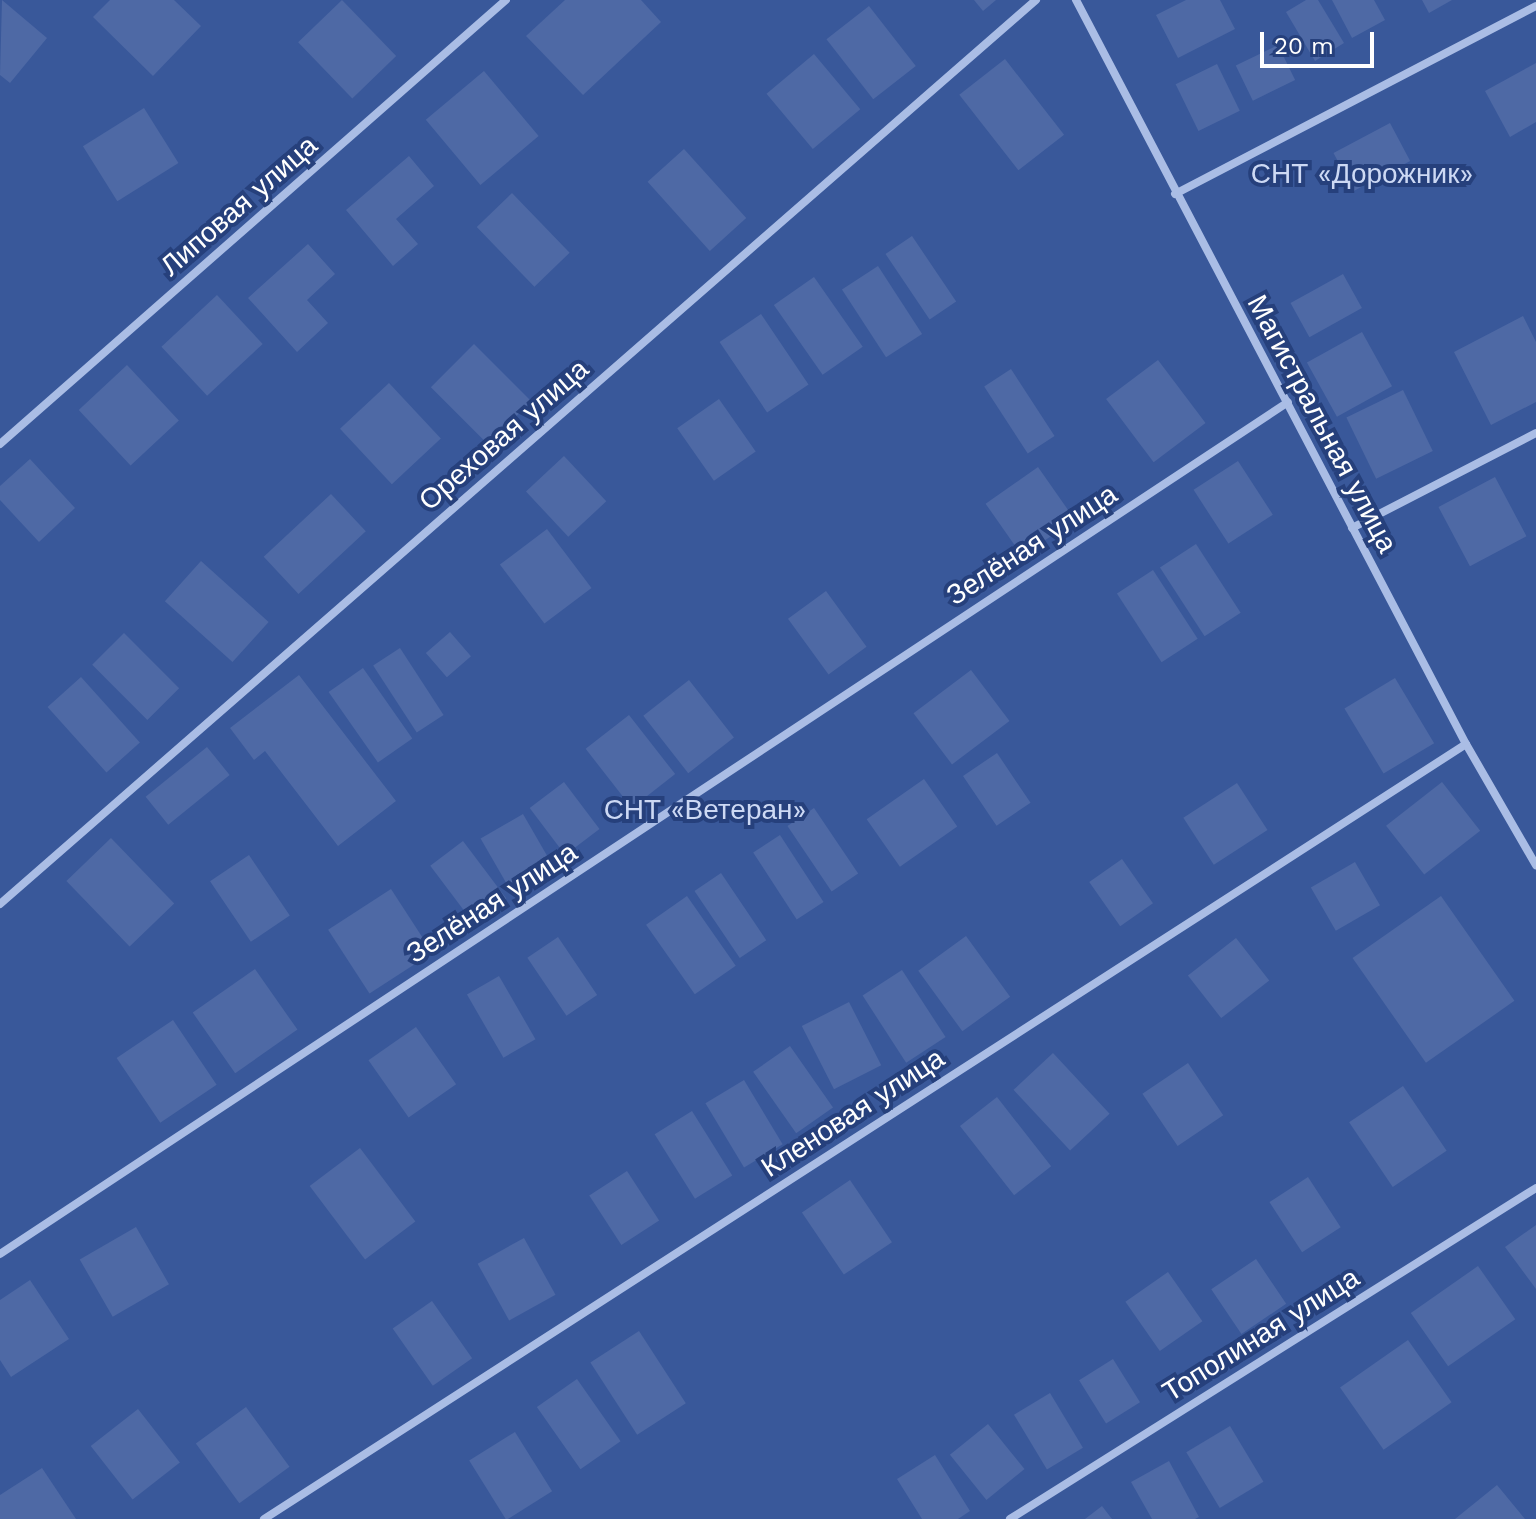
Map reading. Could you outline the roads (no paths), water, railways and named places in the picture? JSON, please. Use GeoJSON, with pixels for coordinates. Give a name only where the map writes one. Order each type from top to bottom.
{"type":"FeatureCollection","features":[{"type":"Feature","properties":{"kind":"street","name":"Липовая улица"},"geometry":{"type":"LineString","coordinates":[[0,444],[506,0]]}},
{"type":"Feature","properties":{"kind":"street","name":"Ореховая улица"},"geometry":{"type":"LineString","coordinates":[[0,904],[1036,0]]}},
{"type":"Feature","properties":{"kind":"street","name":"Магистральная улица"},"geometry":{"type":"LineString","coordinates":[[1076,0],[1466,744],[1536,865]]}},
{"type":"Feature","properties":{"kind":"street"},"geometry":{"type":"LineString","coordinates":[[1175,194],[1536,6]]}},
{"type":"Feature","properties":{"kind":"street","name":"Зелёная улица"},"geometry":{"type":"LineString","coordinates":[[0,1254],[1288,402]]}},
{"type":"Feature","properties":{"kind":"street"},"geometry":{"type":"LineString","coordinates":[[1352,528],[1536,433]]}},
{"type":"Feature","properties":{"kind":"street","name":"Кленовая улица"},"geometry":{"type":"LineString","coordinates":[[264,1519],[1466,744]]}},
{"type":"Feature","properties":{"kind":"street","name":"Тополиная улица"},"geometry":{"type":"LineString","coordinates":[[1010,1519],[1536,1188]]}},
{"type":"Feature","properties":{"kind":"park label","name":"СНТ «Дорожник»"},"geometry":{"type":"Point","coordinates":[1362,174]}},
{"type":"Feature","properties":{"kind":"park label","name":"СНТ «Ветеран»"},"geometry":{"type":"Point","coordinates":[705,810]}}]}
